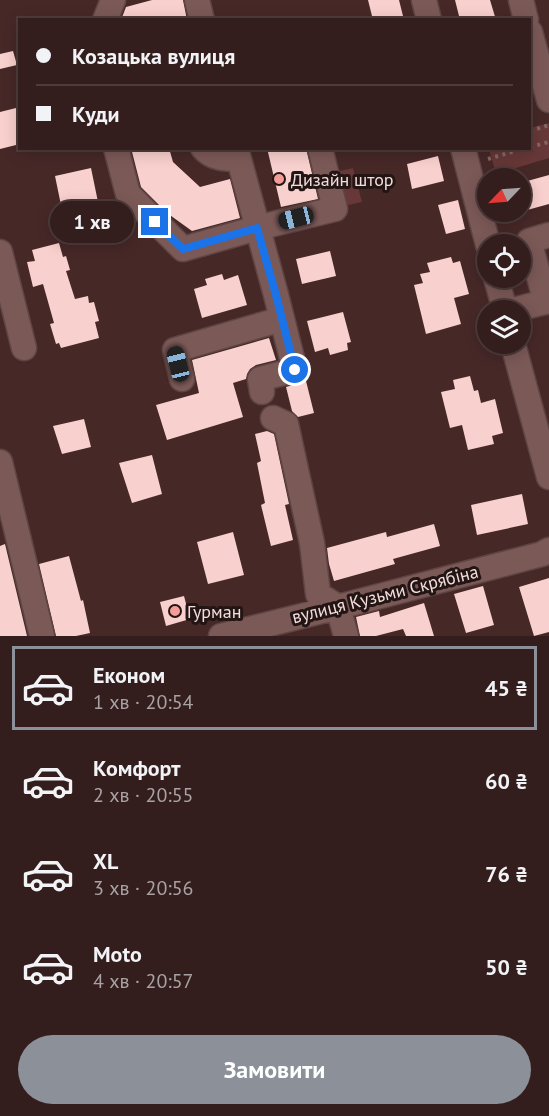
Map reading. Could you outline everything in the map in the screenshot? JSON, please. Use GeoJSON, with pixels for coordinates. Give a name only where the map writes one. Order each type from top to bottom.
{"type":"FeatureCollection","features":[{"type":"Feature","properties":{"kind":"street"},"geometry":{"type":"LineString","coordinates":[[106,18],[113,0]]}},
{"type":"Feature","properties":{"kind":"street"},"geometry":{"type":"LineString","coordinates":[[197,0],[202,18]]}},
{"type":"Feature","properties":{"kind":"street"},"geometry":{"type":"LineString","coordinates":[[424,0],[428,18]]}},
{"type":"Feature","properties":{"kind":"street"},"geometry":{"type":"LineString","coordinates":[[520,0],[525,18]]}},
{"type":"Feature","properties":{"kind":"street"},"geometry":{"type":"LineString","coordinates":[[531,36],[549,100]]}},
{"type":"Feature","properties":{"kind":"street"},"geometry":{"type":"LineString","coordinates":[[117,150],[128,194],[183,249],[334,209],[320,150]]}},
{"type":"Feature","properties":{"kind":"street"},"geometry":{"type":"LineString","coordinates":[[205,150],[221,159],[237,154],[295,370],[260,380],[262,392]]}},
{"type":"Feature","properties":{"kind":"street"},"geometry":{"type":"LineString","coordinates":[[463,150],[485,234]]}},
{"type":"Feature","properties":{"kind":"street"},"geometry":{"type":"LineString","coordinates":[[531,305],[547,301],[529,241],[549,235]]}},
{"type":"Feature","properties":{"kind":"street"},"geometry":{"type":"LineString","coordinates":[[0,252],[24,348]]}},
{"type":"Feature","properties":{"kind":"street"},"geometry":{"type":"LineString","coordinates":[[182,379],[174,350],[282,319]]}},
{"type":"Feature","properties":{"kind":"street"},"geometry":{"type":"LineString","coordinates":[[516,354],[549,477]]}},
{"type":"Feature","properties":{"kind":"street"},"geometry":{"type":"LineString","coordinates":[[273,418],[286,424],[312,543],[328,601],[346,636]]}},
{"type":"Feature","properties":{"kind":"street"},"geometry":{"type":"LineString","coordinates":[[0,462],[42,636]]}},
{"type":"Feature","properties":{"kind":"street","name":"вулиця Кузьми Скрябіна"},"geometry":{"type":"LineString","coordinates":[[220,636],[328,601],[542,554],[549,550]]}},
{"type":"Feature","properties":{"kind":"path"},"geometry":{"type":"LineString","coordinates":[[531,131],[549,125]]}},
{"type":"Feature","properties":{"kind":"path"},"geometry":{"type":"LineString","coordinates":[[531,147],[549,142]]}},
{"type":"Feature","properties":{"kind":"path"},"geometry":{"type":"LineString","coordinates":[[488,159],[518,150]]}},
{"type":"Feature","properties":{"kind":"shaded area"},"geometry":{"type":"Polygon","coordinates":[[[549,123],[549,158],[516,168],[494,168],[489,150],[531,150],[531,128],[549,123]]]}},
{"type":"Feature","properties":{"kind":"shaded area"},"geometry":{"type":"Polygon","coordinates":[[[353,168],[362,202],[344,206],[335,172],[353,168]]]}},
{"type":"Feature","properties":{"kind":"building"},"geometry":{"type":"Polygon","coordinates":[[[152,0],[183,0],[187,18],[122,18],[126,7],[152,0]]]}},
{"type":"Feature","properties":{"kind":"building"},"geometry":{"type":"Polygon","coordinates":[[[368,0],[399,0],[404,18],[372,18],[368,0]]]}},
{"type":"Feature","properties":{"kind":"building"},"geometry":{"type":"Polygon","coordinates":[[[455,0],[490,0],[495,18],[460,18],[455,0]]]}},
{"type":"Feature","properties":{"kind":"building"},"geometry":{"type":"Polygon","coordinates":[[[13,51],[17,65],[0,69],[0,54],[13,51]]]}},
{"type":"Feature","properties":{"kind":"building"},"geometry":{"type":"Polygon","coordinates":[[[18,108],[18,144],[0,149],[0,112],[18,108]]]}},
{"type":"Feature","properties":{"kind":"building"},"geometry":{"type":"Polygon","coordinates":[[[132,150],[170,150],[173,162],[200,187],[230,179],[240,218],[192,231],[167,213],[141,187],[132,150]]]}},
{"type":"Feature","properties":{"kind":"building"},"geometry":{"type":"Polygon","coordinates":[[[267,150],[306,150],[318,199],[281,207],[267,150]]]}},
{"type":"Feature","properties":{"kind":"building"},"geometry":{"type":"Polygon","coordinates":[[[438,156],[444,181],[412,189],[407,164],[438,156]]]}},
{"type":"Feature","properties":{"kind":"building"},"geometry":{"type":"Polygon","coordinates":[[[91,168],[98,202],[62,210],[55,176],[91,168]]]}},
{"type":"Feature","properties":{"kind":"building"},"geometry":{"type":"Polygon","coordinates":[[[549,175],[549,204],[531,209],[531,180],[549,175]]]}},
{"type":"Feature","properties":{"kind":"building"},"geometry":{"type":"Polygon","coordinates":[[[458,200],[465,229],[446,234],[438,205],[458,200]]]}},
{"type":"Feature","properties":{"kind":"building"},"geometry":{"type":"Polygon","coordinates":[[[59,243],[70,270],[66,271],[75,299],[88,296],[89,303],[94,302],[99,321],[95,322],[99,338],[61,348],[59,343],[56,344],[50,324],[54,323],[43,284],[33,287],[27,262],[35,261],[32,250],[59,243]]]}},
{"type":"Feature","properties":{"kind":"building"},"geometry":{"type":"Polygon","coordinates":[[[330,251],[336,276],[302,284],[296,259],[330,251]]]}},
{"type":"Feature","properties":{"kind":"building"},"geometry":{"type":"Polygon","coordinates":[[[451,257],[453,263],[460,261],[469,294],[454,298],[461,324],[426,334],[414,285],[423,283],[420,274],[430,272],[427,263],[451,257]]]}},
{"type":"Feature","properties":{"kind":"building"},"geometry":{"type":"Polygon","coordinates":[[[222,274],[224,280],[238,275],[247,305],[202,318],[194,289],[207,285],[205,279],[222,274]]]}},
{"type":"Feature","properties":{"kind":"building"},"geometry":{"type":"Polygon","coordinates":[[[343,312],[351,342],[347,343],[348,350],[330,355],[328,348],[315,352],[307,321],[343,312]]]}},
{"type":"Feature","properties":{"kind":"building"},"geometry":{"type":"Polygon","coordinates":[[[269,338],[276,360],[256,365],[250,369],[246,379],[233,383],[243,417],[167,440],[156,405],[199,393],[192,360],[269,338]]]}},
{"type":"Feature","properties":{"kind":"building"},"geometry":{"type":"Polygon","coordinates":[[[470,376],[474,391],[478,390],[481,403],[495,399],[503,433],[492,436],[494,444],[468,450],[462,425],[450,428],[441,392],[455,389],[453,380],[470,376]]]}},
{"type":"Feature","properties":{"kind":"building"},"geometry":{"type":"Polygon","coordinates":[[[306,381],[314,413],[298,417],[292,411],[286,387],[306,381]]]}},
{"type":"Feature","properties":{"kind":"building"},"geometry":{"type":"Polygon","coordinates":[[[84,419],[91,447],[62,454],[53,426],[84,419]]]}},
{"type":"Feature","properties":{"kind":"building"},"geometry":{"type":"Polygon","coordinates":[[[267,431],[274,434],[289,504],[285,505],[293,540],[271,546],[261,505],[265,503],[257,463],[261,461],[255,434],[267,431]]]}},
{"type":"Feature","properties":{"kind":"building"},"geometry":{"type":"Polygon","coordinates":[[[152,455],[162,494],[132,503],[119,463],[152,455]]]}},
{"type":"Feature","properties":{"kind":"building"},"geometry":{"type":"Polygon","coordinates":[[[522,494],[528,524],[477,535],[471,505],[522,494]]]}},
{"type":"Feature","properties":{"kind":"building"},"geometry":{"type":"Polygon","coordinates":[[[434,524],[440,546],[393,559],[395,564],[334,581],[327,548],[386,532],[387,537],[434,524]]]}},
{"type":"Feature","properties":{"kind":"building"},"geometry":{"type":"Polygon","coordinates":[[[233,532],[244,575],[208,584],[197,542],[233,532]]]}},
{"type":"Feature","properties":{"kind":"building"},"geometry":{"type":"Polygon","coordinates":[[[5,544],[27,636],[0,636],[0,546],[5,544]]]}},
{"type":"Feature","properties":{"kind":"building"},"geometry":{"type":"Polygon","coordinates":[[[69,556],[81,601],[83,600],[90,633],[56,636],[39,564],[69,556]]]}},
{"type":"Feature","properties":{"kind":"building"},"geometry":{"type":"Polygon","coordinates":[[[549,578],[549,632],[534,636],[519,587],[549,578]]]}},
{"type":"Feature","properties":{"kind":"building"},"geometry":{"type":"Polygon","coordinates":[[[483,586],[494,625],[466,633],[454,594],[483,586]]]}},
{"type":"Feature","properties":{"kind":"building","name":"Гурман"},"geometry":{"type":"Polygon","coordinates":[[[184,596],[190,619],[166,626],[160,602],[184,596]]]}},
{"type":"Feature","properties":{"kind":"building"},"geometry":{"type":"Polygon","coordinates":[[[424,603],[434,636],[406,636],[403,629],[376,636],[360,636],[356,617],[379,611],[380,617],[424,603]]]}},
{"type":"Feature","properties":{"kind":"place","name":"Дизайн штор"},"geometry":{"type":"Point","coordinates":[279,179]}},
{"type":"Feature","properties":{"kind":"place","name":"Гурман"},"geometry":{"type":"Point","coordinates":[175,611]}},
{"type":"Feature","properties":{"kind":"route"},"geometry":{"type":"LineString","coordinates":[[155,222],[183,249],[257,228],[295,370]]}}]}
